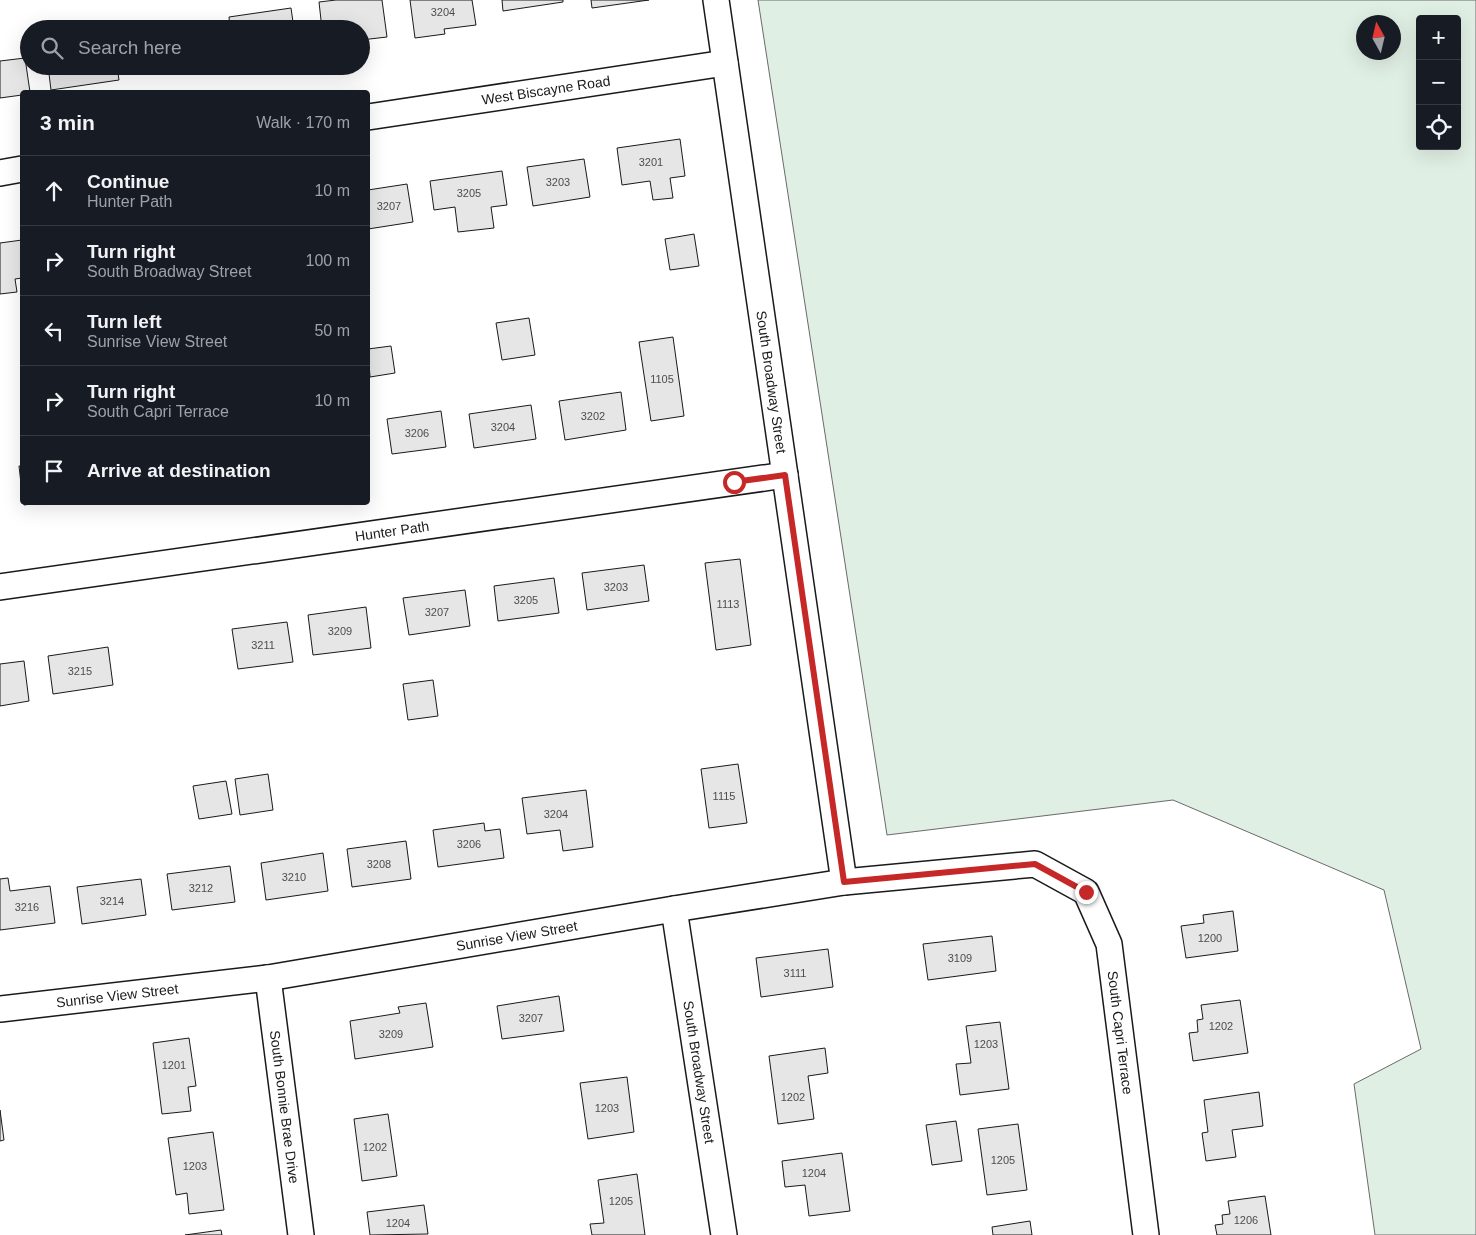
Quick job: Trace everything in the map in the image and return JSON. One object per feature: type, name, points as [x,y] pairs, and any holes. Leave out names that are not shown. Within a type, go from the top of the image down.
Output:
[{"type":"street","name":"South Broadway Street","points":[[716,0],[844,882]]},
{"type":"street","name":"West Biscayne Road","points":[[370,117],[725,63]]},
{"type":"street","points":[[0,173],[20,169]]},
{"type":"street","name":"Hunter Path","points":[[0,587],[785,475]]},
{"type":"street","name":"Sunrise View Street","points":[[0,1009],[268,978],[844,882],[1035,864]]},
{"type":"street","name":"South Capri Terrace","points":[[1035,864],[1086,892],[1108,944],[1146,1235]]},
{"type":"street","name":"South Broadway Street","points":[[674,909],[724,1235]]},
{"type":"street","name":"South Bonnie Brae Drive","points":[[268,978],[301,1235]]},
{"type":"green space","points":[[758,0],[1476,0],[1476,1235],[1375,1235],[1354,1084],[1421,1049],[1384,890],[1173,800],[887,835]]},
{"type":"building","points":[[382,0],[387,37],[370,39],[370,20],[321,20],[319,2]]},
{"type":"building","points":[[410,0],[472,0],[476,25],[444,29],[445,34],[415,38]]},
{"type":"building","points":[[502,0],[563,0],[563,2],[503,11]]},
{"type":"building","points":[[591,0],[649,0],[592,8]]},
{"type":"building","points":[[291,8],[293,20],[229,20],[229,17]]},
{"type":"building","points":[[20,59],[20,75],[28,75],[30,90],[20,90],[20,95],[0,98],[0,61]]},
{"type":"building","points":[[49,75],[118,75],[119,80],[51,90]]},
{"type":"building","points":[[680,139],[685,176],[670,178],[673,198],[653,200],[650,181],[622,185],[617,148]]},
{"type":"building","points":[[584,159],[590,197],[533,206],[527,167]]},
{"type":"building","points":[[502,171],[507,205],[491,207],[494,228],[458,232],[455,207],[434,210],[430,181]]},
{"type":"building","points":[[407,184],[413,222],[370,229],[370,190]]},
{"type":"building","points":[[694,234],[699,266],[670,270],[665,239]]},
{"type":"building","points":[[20,240],[20,278],[15,279],[17,292],[0,294],[0,243]]},
{"type":"building","points":[[529,318],[535,355],[502,360],[496,323]]},
{"type":"building","points":[[673,337],[684,416],[651,421],[639,342]]},
{"type":"building","points":[[391,346],[395,373],[370,377],[370,349]]},
{"type":"building","points":[[621,392],[626,430],[565,440],[559,401]]},
{"type":"building","points":[[531,405],[536,439],[474,448],[469,414]]},
{"type":"building","points":[[441,411],[446,447],[392,454],[387,419]]},
{"type":"building","points":[[740,559],[751,645],[716,650],[705,563]]},
{"type":"building","points":[[644,565],[649,601],[587,610],[582,573]]},
{"type":"building","points":[[554,578],[559,613],[498,621],[494,586]]},
{"type":"building","points":[[465,590],[470,626],[409,635],[403,598]]},
{"type":"building","points":[[366,607],[371,648],[313,655],[308,615]]},
{"type":"building","points":[[287,622],[293,662],[238,669],[232,629]]},
{"type":"building","points":[[108,647],[113,685],[53,694],[48,656]]},
{"type":"building","points":[[24,661],[29,701],[0,706],[0,664]]},
{"type":"building","points":[[433,680],[438,716],[408,720],[403,684]]},
{"type":"building","points":[[738,764],[747,823],[709,828],[701,769]]},
{"type":"building","points":[[268,774],[273,810],[240,815],[235,779]]},
{"type":"building","points":[[226,781],[232,814],[199,819],[193,786]]},
{"type":"building","points":[[586,790],[593,847],[563,851],[560,830],[527,834],[522,798]]},
{"type":"building","points":[[484,823],[485,831],[500,829],[504,858],[438,867],[433,830]]},
{"type":"building","points":[[406,841],[411,879],[352,887],[347,849]]},
{"type":"building","points":[[323,853],[328,891],[266,900],[261,863]]},
{"type":"building","points":[[230,866],[235,902],[172,910],[167,874]]},
{"type":"building","points":[[8,878],[10,891],[50,886],[55,923],[0,930],[0,879]]},
{"type":"building","points":[[141,879],[146,915],[82,924],[77,887]]},
{"type":"building","points":[[1233,911],[1238,951],[1186,958],[1181,926],[1204,923],[1203,915]]},
{"type":"building","points":[[992,936],[996,971],[928,980],[923,944]]},
{"type":"building","points":[[828,949],[833,987],[761,997],[756,958]]},
{"type":"building","points":[[559,996],[564,1031],[502,1039],[497,1006]]},
{"type":"building","points":[[1240,1000],[1248,1053],[1193,1061],[1189,1033],[1198,1032],[1197,1020],[1203,1019],[1201,1005]]},
{"type":"building","points":[[426,1003],[433,1047],[355,1059],[350,1021],[400,1013],[398,1007]]},
{"type":"building","points":[[1000,1022],[1009,1089],[960,1095],[956,1064],[971,1063],[966,1026]]},
{"type":"building","points":[[189,1038],[196,1086],[188,1087],[191,1111],[162,1114],[153,1043]]},
{"type":"building","points":[[825,1048],[828,1073],[808,1076],[814,1119],[778,1124],[769,1056]]},
{"type":"building","points":[[627,1077],[634,1132],[588,1139],[580,1083]]},
{"type":"building","points":[[1259,1092],[1263,1126],[1232,1130],[1236,1157],[1206,1161],[1202,1133],[1208,1132],[1204,1100]]},
{"type":"building","points":[[0,1110],[4,1140],[0,1141]]},
{"type":"building","points":[[388,1114],[397,1176],[362,1181],[354,1119]]},
{"type":"building","points":[[956,1121],[962,1161],[932,1165],[926,1125]]},
{"type":"building","points":[[1018,1124],[1027,1190],[987,1195],[978,1129]]},
{"type":"building","points":[[213,1132],[224,1210],[189,1214],[187,1193],[176,1195],[168,1138]]},
{"type":"building","points":[[842,1153],[850,1211],[809,1216],[805,1185],[785,1187],[782,1161]]},
{"type":"building","points":[[637,1174],[645,1235],[592,1235],[590,1224],[604,1223],[598,1180]]},
{"type":"building","points":[[1265,1196],[1271,1235],[1217,1235],[1215,1225],[1223,1224],[1222,1215],[1230,1214],[1228,1201]]},
{"type":"building","points":[[424,1205],[428,1234],[370,1235],[367,1212]]},
{"type":"building","points":[[1030,1221],[1032,1235],[993,1235],[992,1227]]},
{"type":"building","points":[[221,1230],[222,1235],[185,1235]]},
{"type":"route","points":[[734,482],[785,475],[844,882],[1035,864],[1086,892]]}]
